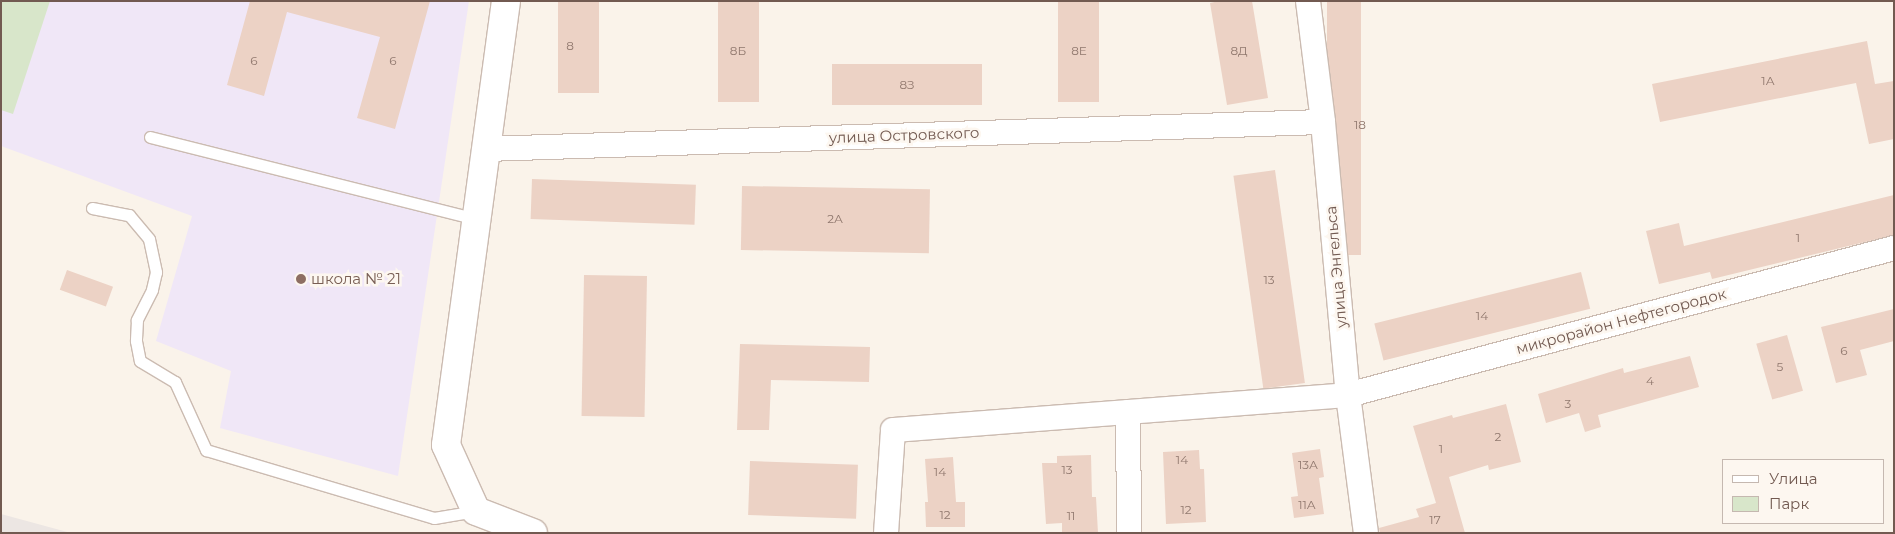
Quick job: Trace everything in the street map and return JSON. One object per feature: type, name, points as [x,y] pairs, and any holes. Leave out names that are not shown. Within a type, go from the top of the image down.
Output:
[{"type":"street","points":[[506,1],[446,445],[476,511],[533,533]]},
{"type":"street","name":"улица Энгельса","points":[[1308,1],[1323,122],[1348,395],[1366,533]]},
{"type":"street","name":"улица Островского","points":[[486,149],[1323,122]]},
{"type":"street","name":"микрорайон Нефтегородок","points":[[886,533],[893,430],[1348,395],[1894,248]]},
{"type":"street","points":[[1128,412],[1130,533]]},
{"type":"lane","points":[[150,137],[476,219]]},
{"type":"lane","points":[[92,208],[129,215],[150,238],[156,272],[152,290],[137,320],[136,341],[140,361],[176,382],[206,450],[434,518],[476,511]]},
{"type":"shaded area","name":"школа № 21","points":[[1,1],[469,1],[398,476],[220,428],[231,371],[156,341],[192,216],[1,146]]},
{"type":"shaded area","points":[[1,514],[71,533],[1,533]]},
{"type":"green space","points":[[1,1],[50,1],[13,114],[1,110]]},
{"type":"building","points":[[250,1],[430,1],[395,129],[357,118],[380,37],[287,12],[264,96],[227,85]]},
{"type":"building","points":[[558,1],[599,1],[599,93],[558,93]]},
{"type":"building","points":[[718,1],[759,1],[759,102],[718,102]]},
{"type":"building","points":[[1058,1],[1099,1],[1099,102],[1058,102]]},
{"type":"building","points":[[1219,1],[1252,1],[1268,98],[1227,105],[1210,3]]},
{"type":"building","points":[[1327,1],[1361,1],[1361,255],[1327,255]]},
{"type":"building","points":[[1867,41],[1875,84],[1894,81],[1894,139],[1869,144],[1856,83],[1660,122],[1652,84]]},
{"type":"building","points":[[832,64],[982,64],[982,105],[832,105]]},
{"type":"building","points":[[1275,170],[1305,383],[1263,389],[1233,176]]},
{"type":"building","points":[[532,179],[696,185],[695,225],[531,219]]},
{"type":"building","points":[[742,186],[930,189],[929,253],[741,250]]},
{"type":"building","points":[[1894,195],[1894,235],[1712,279],[1710,272],[1659,284],[1646,231],[1679,223],[1684,246]]},
{"type":"building","points":[[67,270],[113,287],[106,306],[60,290]]},
{"type":"building","points":[[1581,272],[1590,309],[1384,360],[1374,324]]},
{"type":"building","points":[[584,275],[647,276],[645,417],[582,416]]},
{"type":"building","points":[[1894,309],[1894,341],[1860,350],[1867,375],[1836,383],[1821,327]]},
{"type":"building","points":[[1787,335],[1803,391],[1772,400],[1756,344]]},
{"type":"building","points":[[740,344],[870,347],[869,382],[771,380],[769,430],[737,430]]},
{"type":"building","points":[[1690,356],[1699,387],[1598,415],[1601,427],[1585,432],[1579,413],[1546,423],[1538,394],[1623,368],[1624,373]]},
{"type":"building","points":[[1506,404],[1521,462],[1489,470],[1488,465],[1449,477],[1465,533],[1380,533],[1379,528],[1419,517],[1416,509],[1436,503],[1413,426],[1452,415],[1453,418]]},
{"type":"building","points":[[1320,449],[1324,477],[1319,478],[1324,514],[1294,518],[1291,497],[1298,496],[1292,453]]},
{"type":"building","points":[[1199,450],[1200,469],[1204,469],[1206,522],[1166,524],[1163,452]]},
{"type":"building","points":[[1091,455],[1092,497],[1096,497],[1098,533],[1062,533],[1062,523],[1046,524],[1042,463],[1057,463],[1057,456]]},
{"type":"building","points":[[953,457],[956,502],[965,502],[965,527],[926,527],[925,502],[928,502],[925,459]]},
{"type":"building","points":[[750,461],[858,465],[856,519],[748,515]]},
{"type":"place","name":"школа № 21","points":[[301,279]]}]
